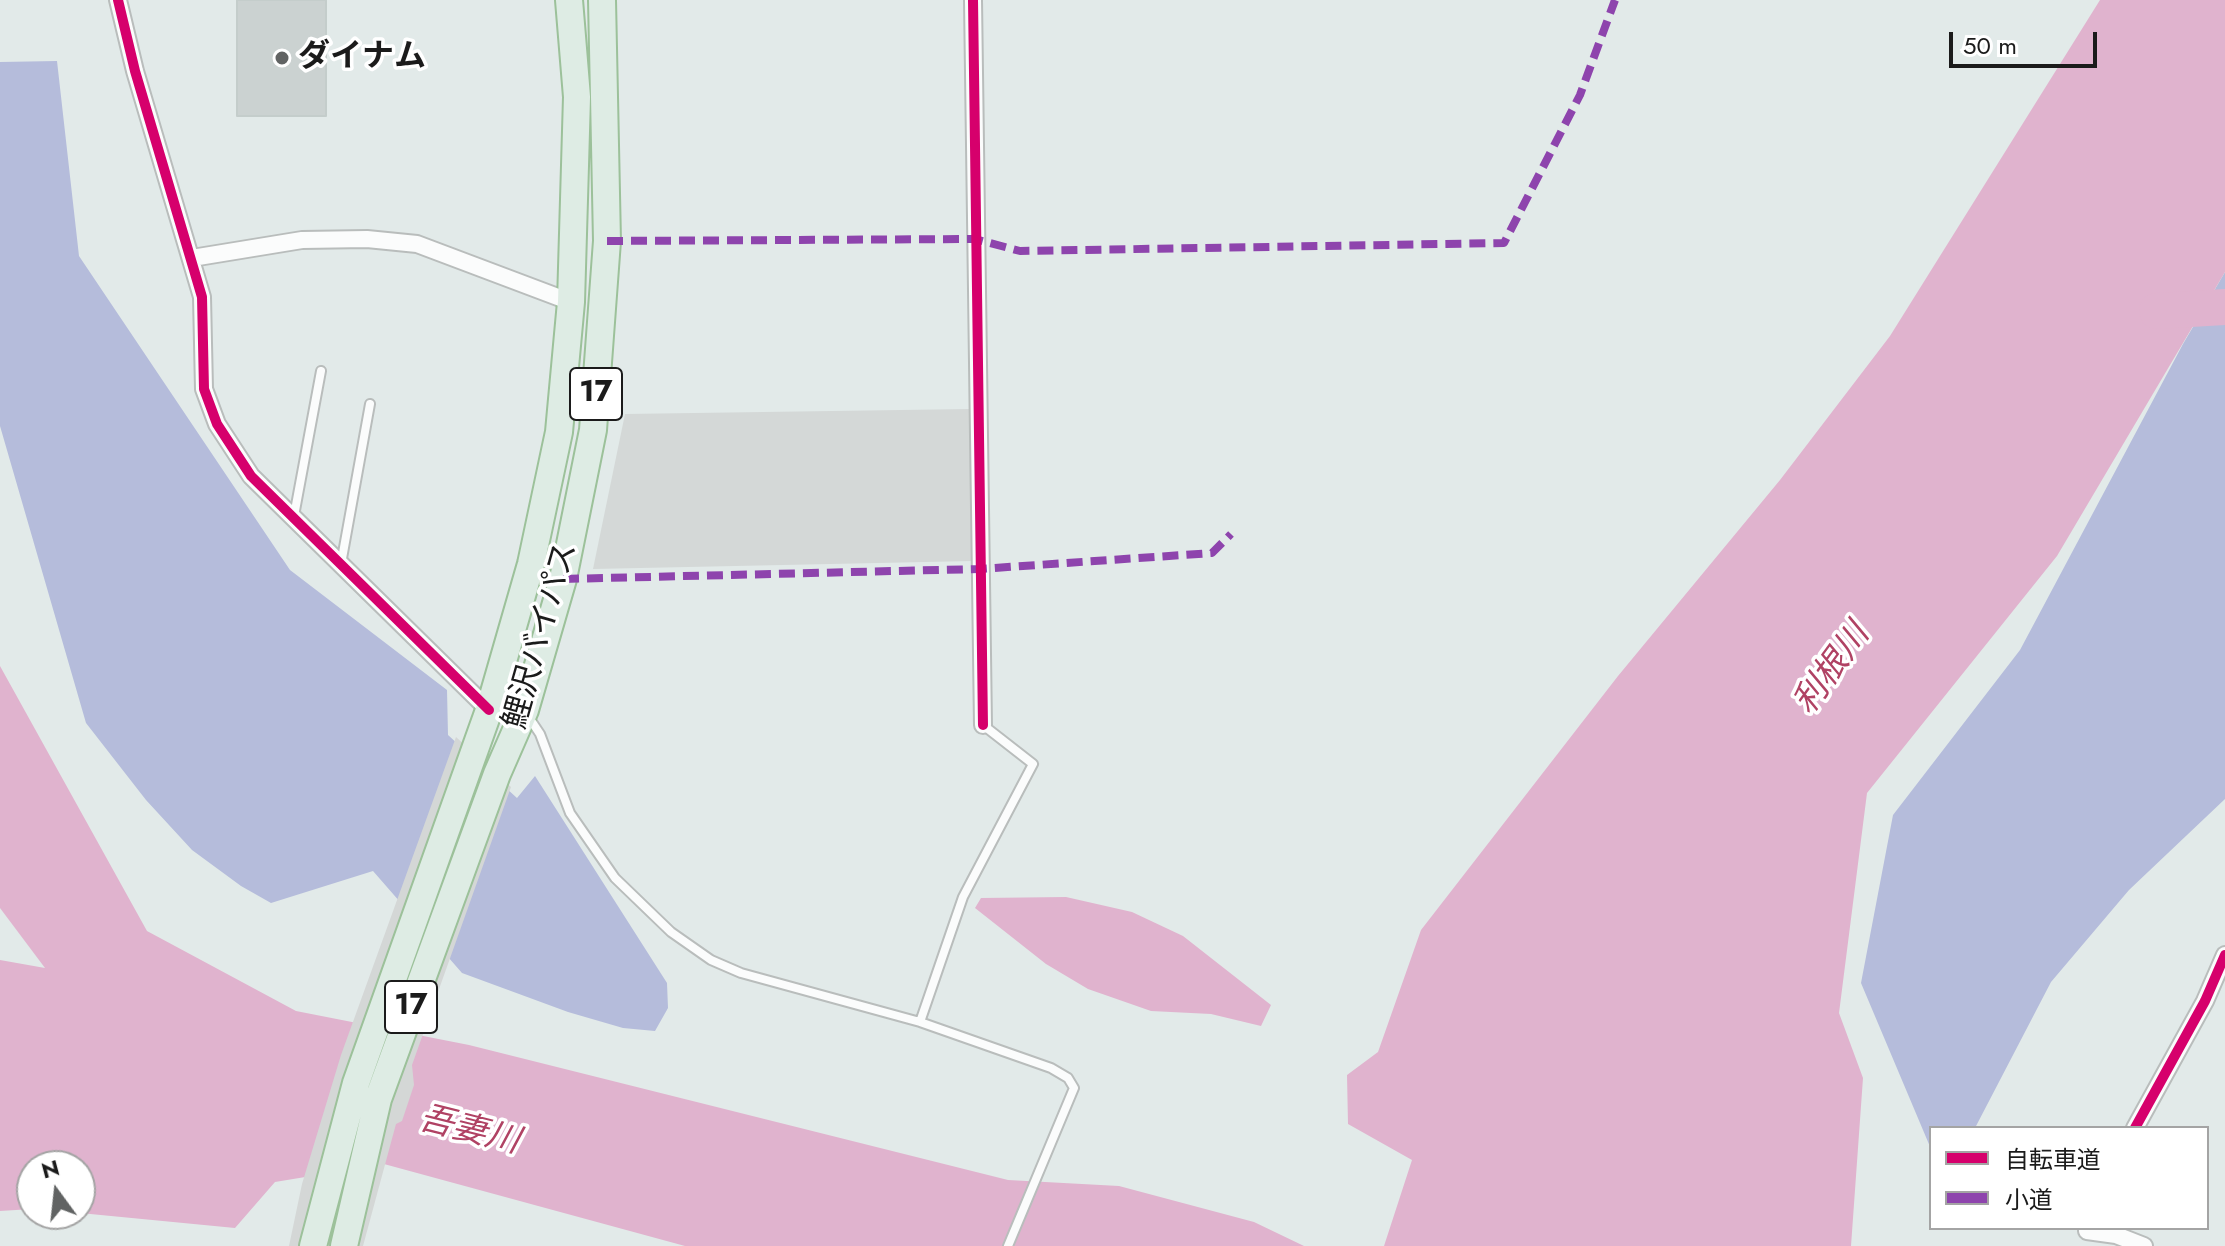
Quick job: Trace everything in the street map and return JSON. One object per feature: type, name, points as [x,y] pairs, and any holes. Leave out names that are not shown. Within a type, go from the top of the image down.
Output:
[{"type":"highway","name":"鯉沢バイパス","points":[[313,1246],[356,1083],[489,710],[531,564],[559,432],[571,302],[577,97],[569,0]]},
{"type":"highway","name":"鯉沢バイパス","points":[[344,1246],[378,1099],[497,774],[525,710],[563,579],[593,430],[607,241],[602,0]]},
{"type":"street","points":[[118,0],[135,71],[202,297],[204,389],[213,412],[251,476],[489,710]]},
{"type":"street","points":[[973,0],[983,725]]},
{"type":"street","points":[[192,258],[302,240],[367,239],[417,244],[571,302]]},
{"type":"street","points":[[2136,1126],[2205,1001],[2225,955]]},
{"type":"street","points":[[2086,1235],[2116,1235],[2144,1246]]},
{"type":"lane","points":[[294,519],[321,371]]},
{"type":"lane","points":[[341,566],[370,404]]},
{"type":"lane","points":[[525,710],[540,734],[570,813],[615,878],[671,932],[711,960],[741,973],[920,1022],[1051,1068],[1068,1078],[1074,1088],[1008,1246]]},
{"type":"lane","points":[[920,1022],[963,897],[1033,764],[983,725]]},
{"type":"shaded area","points":[[57,61],[79,256],[290,570],[447,690],[448,735],[517,798],[535,776],[667,983],[668,1008],[655,1031],[623,1028],[568,1012],[462,973],[373,871],[271,903],[241,886],[192,850],[146,800],[86,723],[0,426],[0,62]]},
{"type":"shaded area","points":[[2225,272],[2225,799],[2129,890],[2051,982],[1976,1126],[1929,1126],[1929,1144],[1861,983],[1893,815],[2020,650],[2183,344]]},
{"type":"shaded area","points":[[970,409],[973,561],[593,569],[625,414]]},
{"type":"water","name":"利根川","points":[[2100,0],[2225,0],[2225,272],[2057,556],[1867,793],[1839,1013],[1863,1078],[1851,1246],[1384,1246],[1412,1160],[1348,1124],[1347,1075],[1378,1052],[1421,930],[1618,676],[1780,480],[1890,336]]},
{"type":"water","name":"吾妻川","points":[[0,666],[147,931],[296,1011],[469,1045],[1008,1180],[1119,1186],[1254,1222],[1304,1246],[685,1246],[384,1164],[275,1182],[235,1228],[96,1215],[96,1150],[16,1150],[16,1210],[0,1211],[0,960],[45,968],[0,908]]},
{"type":"water","points":[[1066,897],[1132,912],[1183,936],[1271,1005],[1261,1026],[1211,1014],[1151,1011],[1088,989],[1046,964],[975,908],[981,898]]},
{"type":"pier","points":[[456,737],[511,787],[412,1065],[414,1085],[402,1121],[396,1124],[363,1246],[289,1246],[302,1184],[341,1055]]},
{"type":"building","name":"ダイナム","points":[[237,0],[326,0],[326,116],[237,116]]},
{"type":"waterway","points":[[2157,311],[2225,307]]},
{"type":"marked path","points":[[607,241],[975,239],[1020,251],[1504,243],[1580,95],[1615,0]]},
{"type":"marked path","points":[[563,579],[979,569],[1212,553],[1231,534]]},
{"type":"cycle path","points":[[118,0],[135,71],[202,297],[204,389],[217,424],[251,476],[489,710]]},
{"type":"cycle path","points":[[973,0],[983,725]]},
{"type":"cycle path","points":[[2136,1126],[2205,1001],[2225,955]]},
{"type":"place","name":"ダイナム","points":[[282,58]]}]
